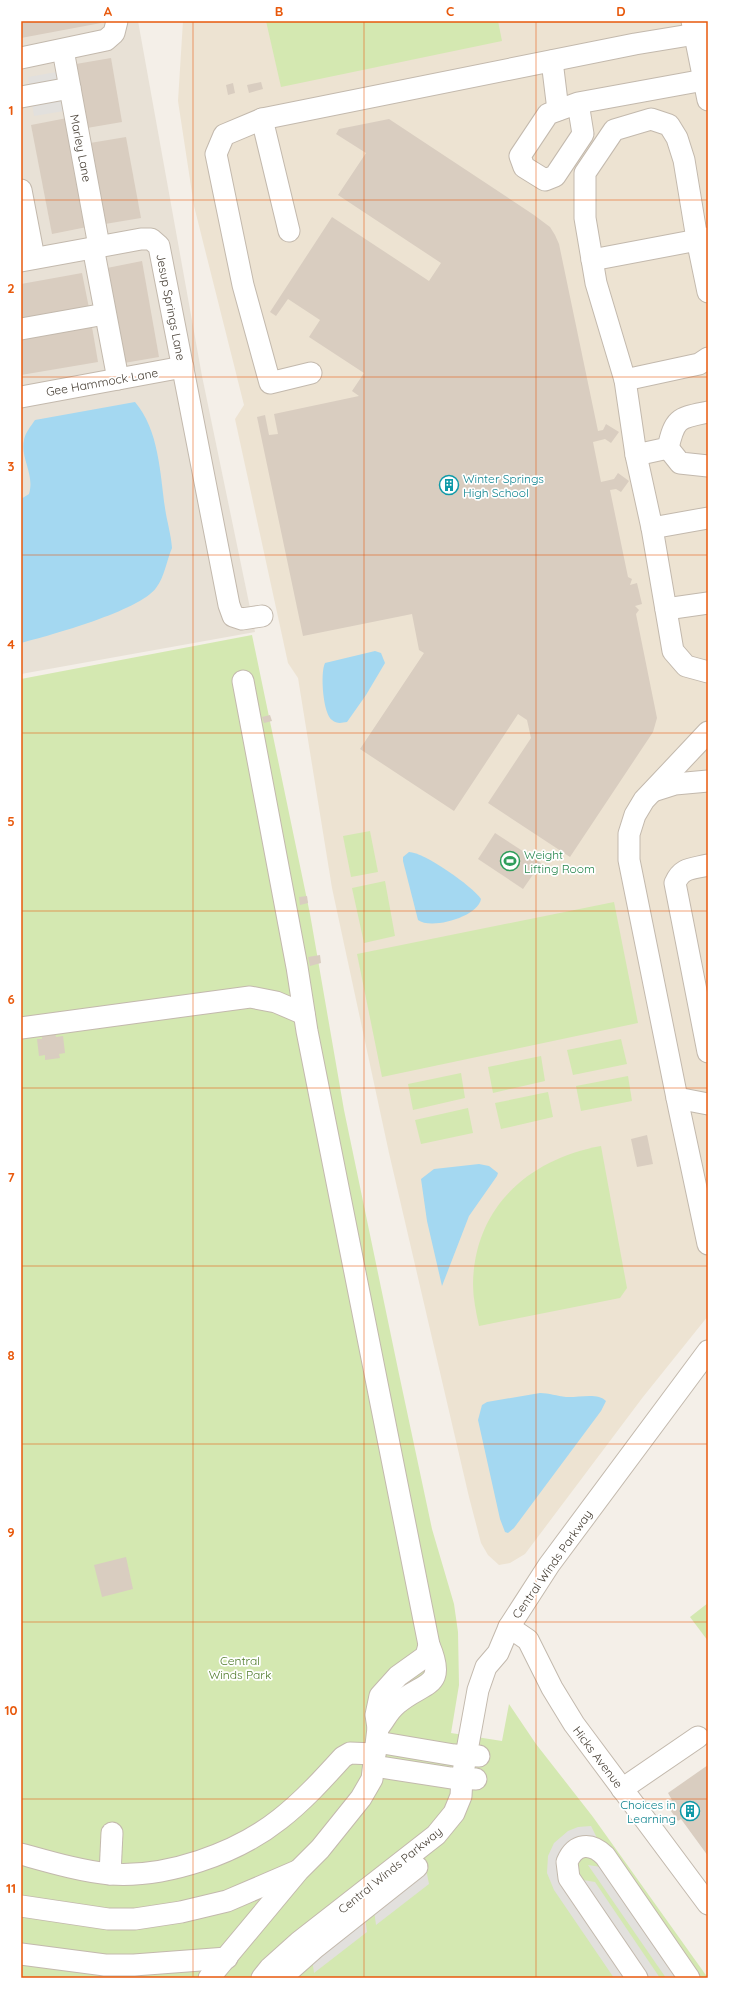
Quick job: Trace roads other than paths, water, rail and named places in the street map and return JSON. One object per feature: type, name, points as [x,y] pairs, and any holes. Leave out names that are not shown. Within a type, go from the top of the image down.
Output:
[{"type":"street","points":[[21,58],[106,40],[114,33],[117,21]]},
{"type":"street","points":[[311,373],[270,383],[243,285],[216,154],[224,135],[262,119],[552,61],[698,29],[708,100]]},
{"type":"street","name":"Marley Lane","points":[[63,50],[96,246],[105,314],[118,379]]},
{"type":"street","points":[[552,61],[558,110]]},
{"type":"street","points":[[578,103],[583,134],[555,176],[545,180],[524,166],[520,156],[548,114],[578,103],[704,80]]},
{"type":"street","points":[[21,97],[70,88]]},
{"type":"street","points":[[708,292],[702,238],[684,160],[677,138],[669,125],[651,118],[614,130],[585,173],[585,218],[592,260],[596,283],[625,380],[636,455],[652,528],[673,651],[686,666],[708,672]]},
{"type":"street","points":[[262,119],[289,231]]},
{"type":"street","points":[[21,190],[27,259]]},
{"type":"street","points":[[592,260],[702,238]]},
{"type":"street","name":"Jesup Springs Lane","points":[[27,259],[141,239],[151,239],[159,246],[231,611],[233,616],[237,619],[262,616]]},
{"type":"street","points":[[21,329],[105,314]]},
{"type":"street","points":[[625,380],[699,364],[708,358]]},
{"type":"street","name":"Gee Hammock Lane","points":[[21,397],[183,367]]},
{"type":"street","points":[[708,412],[683,418],[672,429],[668,448],[680,464],[708,466]]},
{"type":"street","points":[[636,455],[668,448]]},
{"type":"street","points":[[652,528],[708,518]]},
{"type":"street","points":[[666,609],[708,603]]},
{"type":"street","points":[[209,1978],[361,1798],[372,1779],[376,1747],[376,1715],[380,1696],[398,1676],[426,1656],[429,1645],[304,1014],[297,968],[243,681]]},
{"type":"street","points":[[708,732],[652,791],[635,814],[629,834],[629,860],[708,1244]]},
{"type":"street","points":[[652,791],[676,784],[708,781]]},
{"type":"street","points":[[708,865],[688,869],[679,874],[675,883],[701,982],[708,1052]]},
{"type":"street","points":[[21,1028],[250,998],[276,1002],[304,1014]]},
{"type":"street","points":[[677,1098],[708,1104]]},
{"type":"street","name":"Central Winds Parkway","points":[[515,1631],[549,1565],[708,1351]]},
{"type":"street","name":"Central Winds Parkway","points":[[281,1978],[452,1838],[470,1807],[469,1778],[473,1756],[478,1690],[486,1667],[556,1577],[708,1372]]},
{"type":"street","name":"Hicks Avenue","points":[[515,1631],[528,1640],[560,1703],[708,1904]]},
{"type":"street","points":[[622,1789],[698,1737]]},
{"type":"street","points":[[376,1747],[451,1778],[469,1778]]},
{"type":"street","points":[[21,1854],[60,1865],[110,1874],[165,1870],[219,1854],[244,1842],[279,1820],[302,1800],[343,1757],[350,1753],[376,1747],[473,1756]]},
{"type":"street","name":"Central Winds Parkway","points":[[262,1978],[270,1968],[299,1942],[441,1831],[457,1808],[469,1778]]},
{"type":"street","points":[[110,1874],[112,1833]]},
{"type":"street","points":[[637,1978],[569,1878],[567,1862],[573,1852],[578,1848],[590,1846],[599,1850],[605,1856],[689,1978]]},
{"type":"street","points":[[21,1906],[108,1919],[156,1917],[227,1901],[300,1870]]},
{"type":"street","points":[[21,1954],[106,1965],[134,1965],[227,1958]]},
{"type":"water","points":[[135,402],[143,413],[154,439],[160,466],[165,508],[171,538],[172,548],[161,579],[156,588],[147,597],[132,605],[93,621],[21,643],[21,499],[29,494],[30,487],[29,473],[23,447],[28,430],[35,420]]},
{"type":"water","points":[[375,651],[381,653],[385,663],[366,695],[347,722],[339,723],[332,720],[326,710],[323,693],[323,668],[325,663]]},
{"type":"water","points":[[409,852],[416,853],[436,863],[458,878],[481,899],[478,905],[472,911],[453,920],[424,923],[418,920],[403,861],[403,857]]},
{"type":"water","points":[[479,1164],[489,1166],[498,1173],[469,1216],[442,1286],[427,1221],[421,1179],[434,1169]]},
{"type":"water","points":[[540,1393],[566,1397],[593,1396],[602,1398],[606,1401],[601,1411],[514,1528],[508,1533],[505,1532],[500,1519],[478,1420],[482,1405],[487,1402]]},
{"type":"place","name":"Winter Springs High School","points":[[449,485]]},
{"type":"place","name":"Weight Lifting Room","points":[[510,861]]},
{"type":"place","name":"Choices in Learning","points":[[690,1811]]},
{"type":"park label","name":"Central Winds Park","points":[[240,1667]]}]
